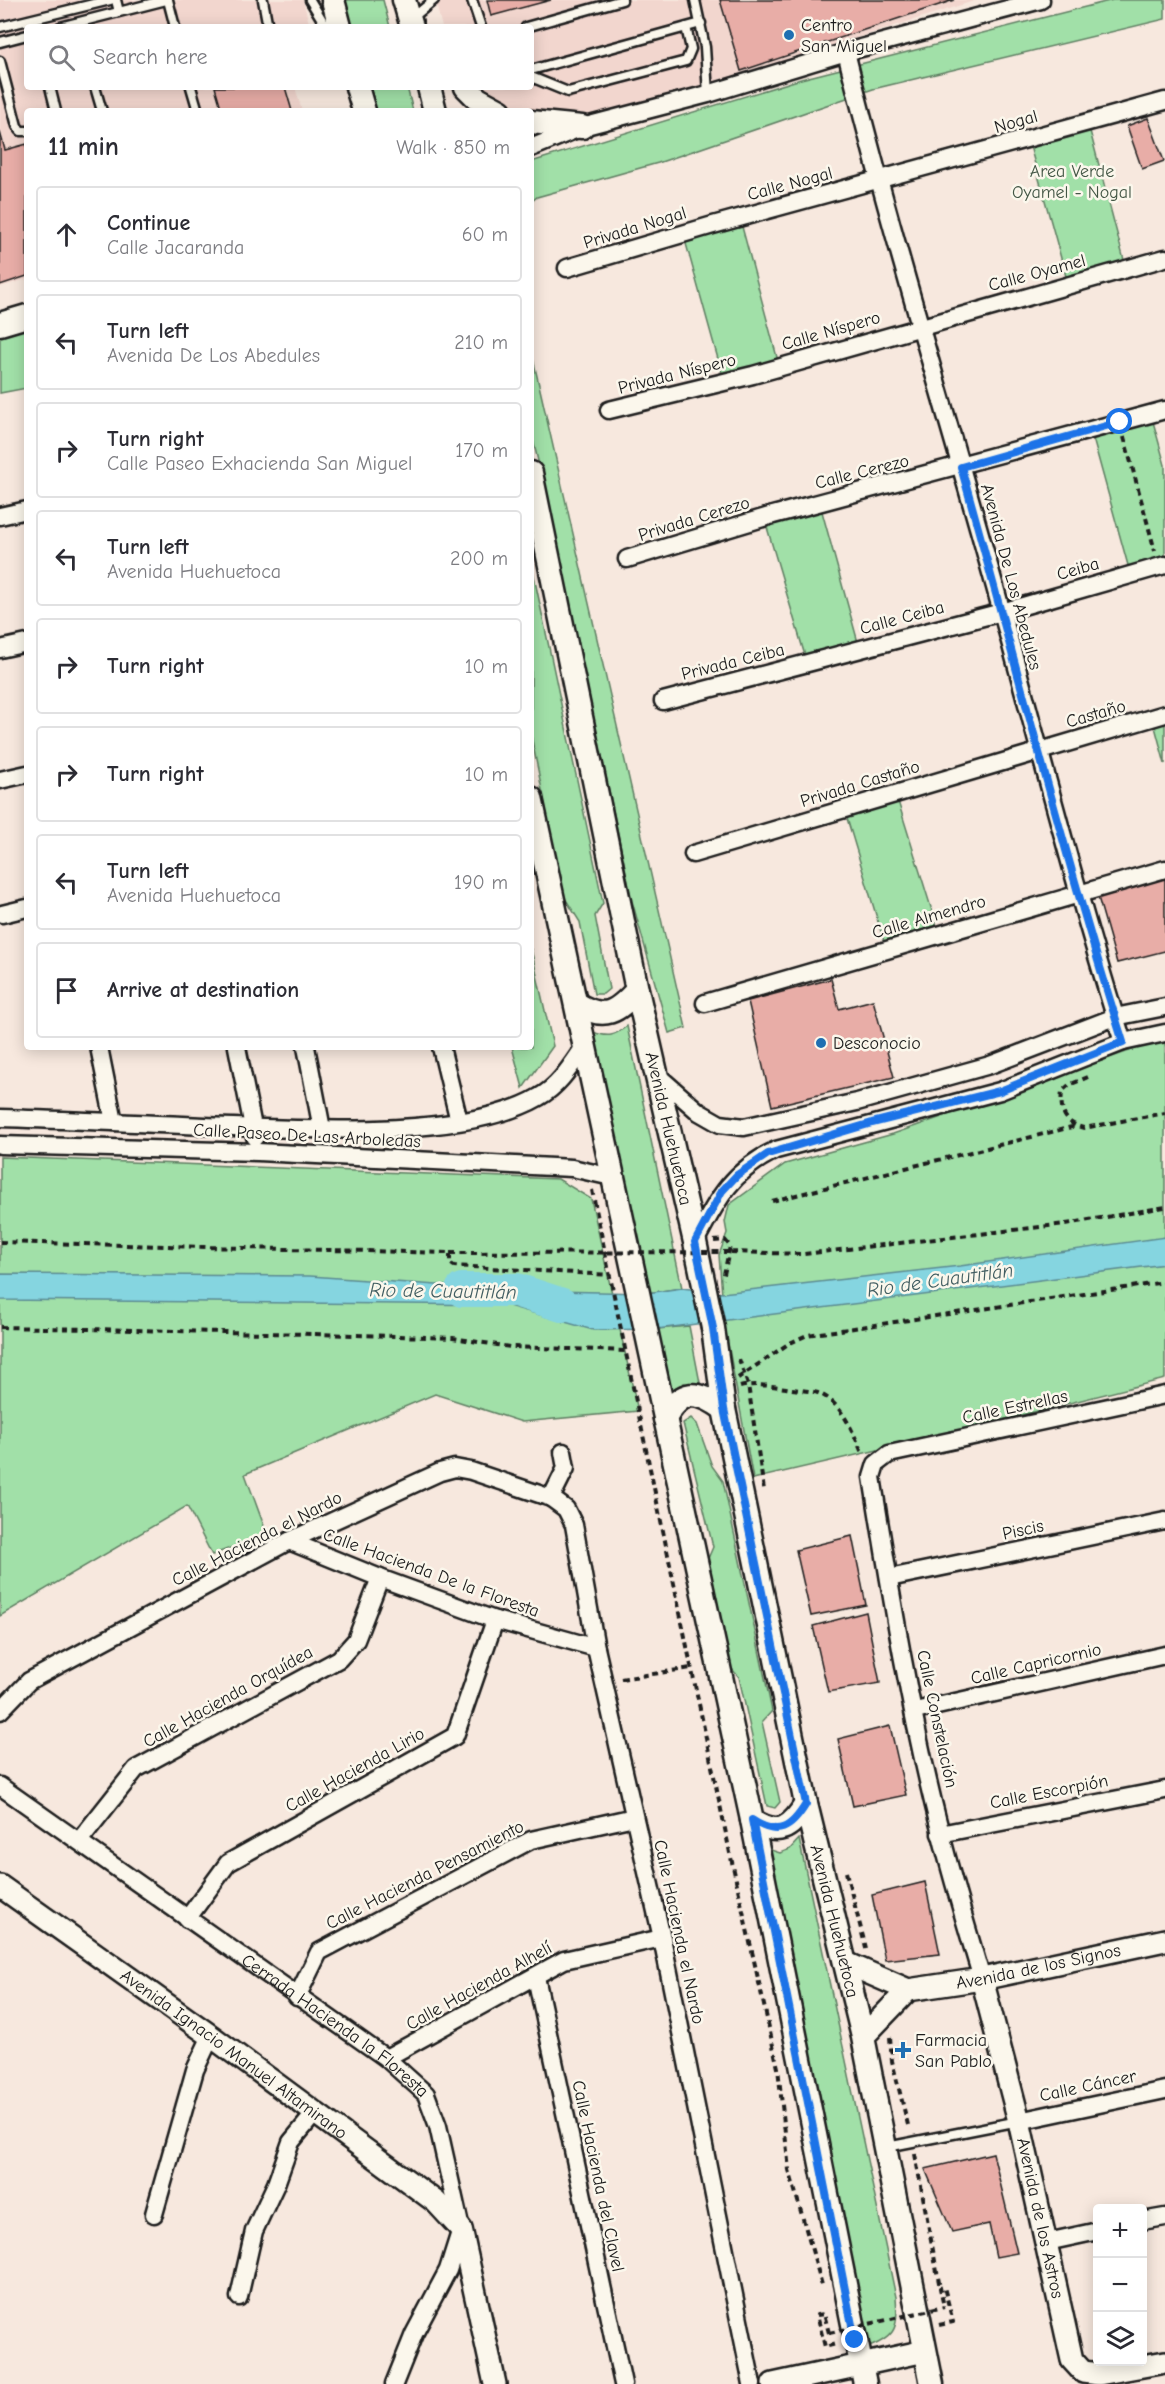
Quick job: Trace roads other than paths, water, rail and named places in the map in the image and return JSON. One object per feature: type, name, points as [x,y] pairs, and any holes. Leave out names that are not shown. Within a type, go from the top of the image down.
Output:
[{"type":"main road","points":[[333,0],[339,24]]},
{"type":"main road","points":[[358,90],[363,108]]},
{"type":"main road","points":[[430,90],[434,108]]},
{"type":"main road","points":[[469,90],[478,99],[494,108]]},
{"type":"main road","points":[[534,122],[582,127]]},
{"type":"main road","points":[[0,324],[24,316]]},
{"type":"main road","name":"Avenida Huehuetoca","points":[[534,488],[637,990],[695,1242],[713,1281],[713,1328],[722,1396],[806,1804],[863,2037],[932,2384]]},
{"type":"main road","points":[[534,811],[752,1820],[845,2342],[862,2375]]},
{"type":"main road","points":[[577,1004],[591,1012],[607,1014],[622,1007],[637,990]]},
{"type":"main road","points":[[664,1419],[673,1403],[690,1394],[708,1398],[722,1396]]},
{"type":"main road","points":[[752,1820],[766,1829],[782,1829],[796,1820],[806,1804]]},
{"type":"street","points":[[534,147],[582,127],[708,94],[1002,5],[1041,0]]},
{"type":"street","name":"Avenida De Los Abedules","points":[[846,52],[878,181],[1002,612],[1078,894],[1123,1042]]},
{"type":"street","name":"Nogal","points":[[878,181],[1165,101]]},
{"type":"street","name":"Calle Nogal","points":[[713,225],[878,181]]},
{"type":"street","name":"Privada Nogal","points":[[567,268],[713,225]]},
{"type":"street","name":"Calle Oyamel","points":[[920,326],[1165,258]]},
{"type":"street","name":"Calle Níspero","points":[[753,375],[920,326]]},
{"type":"street","name":"Privada Níspero","points":[[609,410],[753,375]]},
{"type":"street","name":"Calle Cerezo","points":[[773,515],[961,467],[1165,410]]},
{"type":"street","points":[[0,516],[24,511]]},
{"type":"street","name":"Privada Cerezo","points":[[627,559],[773,515]]},
{"type":"street","name":"Ceiba","points":[[1002,612],[1162,565]]},
{"type":"street","name":"Calle Ceiba","points":[[813,662],[1002,612]]},
{"type":"street","points":[[0,649],[24,645]]},
{"type":"street","name":"Privada Ceiba","points":[[663,700],[813,662]]},
{"type":"street","name":"Castaño","points":[[1038,751],[1165,714]]},
{"type":"street","name":"Privada Castaño","points":[[693,854],[1038,751]]},
{"type":"street","points":[[0,780],[24,775]]},
{"type":"street","name":"Calle Almendro","points":[[705,1003],[1165,869]]},
{"type":"street","points":[[2,914],[24,909]]},
{"type":"street","points":[[658,1076],[699,1112],[720,1124],[744,1127],[857,1102],[990,1065],[1115,1017],[1165,1007]]},
{"type":"street","points":[[695,1242],[722,1191],[737,1175],[768,1154],[872,1123],[1000,1091],[1123,1042],[1165,1033]]},
{"type":"street","name":"Calle Paseo De Las Arboledas","points":[[0,1118],[322,1129],[391,1128],[459,1121],[499,1114],[537,1098],[554,1087],[584,1047]]},
{"type":"street","points":[[100,1050],[114,1122]]},
{"type":"street","points":[[238,1050],[258,1152]]},
{"type":"street","points":[[307,1050],[322,1129]]},
{"type":"street","points":[[442,1050],[459,1121]]},
{"type":"street","points":[[990,1065],[1000,1091]]},
{"type":"street","name":"Calle Paseo De Las Arboledas","points":[[0,1145],[258,1152],[572,1168],[612,1177]]},
{"type":"street","name":"Calle Estrellas","points":[[874,1471],[889,1454],[1165,1395]]},
{"type":"street","points":[[551,1498],[566,1468],[563,1452]]},
{"type":"street","name":"Calle Hacienda el Nardo","points":[[0,1711],[29,1681],[289,1541],[455,1468],[551,1498],[566,1509],[574,1525],[603,1682],[662,1938],[752,2384]]},
{"type":"street","name":"Calle Constelación","points":[[874,1471],[889,1578],[940,1833],[982,1979]]},
{"type":"street","name":"Piscis","points":[[889,1578],[1165,1521]]},
{"type":"street","name":"Calle Hacienda De la Floresta","points":[[289,1541],[380,1578],[495,1620],[596,1648]]},
{"type":"street","name":"Calle Hacienda Orquídea","points":[[79,1841],[136,1769],[339,1659],[356,1640],[380,1578]]},
{"type":"street","name":"Calle Hacienda Lirio","points":[[188,1919],[228,1863],[455,1736],[495,1620]]},
{"type":"street","name":"Calle Capricornio","points":[[915,1711],[1165,1655]]},
{"type":"street","name":"Cerrada Hacienda la Floresta","points":[[0,1786],[386,2058],[426,2094],[438,2126],[495,2384]]},
{"type":"street","name":"Calle Escorpión","points":[[940,1833],[1165,1790]]},
{"type":"street","name":"Calle Hacienda Pensamiento","points":[[297,1997],[319,1952],[531,1840],[634,1817]]},
{"type":"street","name":"Avenida Ignacio Manuel Altamirano","points":[[1,1890],[211,2036],[420,2189],[461,2229]]},
{"type":"street","name":"Calle Hacienda Alhelí","points":[[386,2058],[564,1960],[662,1938]]},
{"type":"street","name":"Avenida de los Signos","points":[[908,1990],[982,1979],[1165,1940]]},
{"type":"street","points":[[846,1963],[908,1990],[863,2037]]},
{"type":"street","name":"Calle Hacienda del Clavel","points":[[536,1977],[623,2384]]},
{"type":"street","name":"Avenida de los Astros","points":[[982,1979],[1019,2121],[1072,2360],[1083,2372],[1099,2374],[1165,2362]]},
{"type":"street","points":[[154,2214],[195,2070],[211,2036]]},
{"type":"street","name":"Calle Cáncer","points":[[1019,2121],[1165,2090]]},
{"type":"street","points":[[238,2297],[258,2222],[276,2184],[291,2142],[315,2113]]},
{"type":"street","points":[[1147,2221],[1165,2217]]},
{"type":"street","points":[[394,2384],[414,2334],[448,2270],[461,2229]]},
{"type":"street","points":[[1047,2242],[1093,2232]]},
{"type":"street","points":[[773,2384],[862,2375],[923,2340]]},
{"type":"lane","points":[[34,23],[73,9],[110,0]]},
{"type":"lane","points":[[116,0],[119,12]]},
{"type":"lane","points":[[80,24],[167,0],[174,24]]},
{"type":"lane","points":[[263,0],[267,24]]},
{"type":"lane","points":[[310,0],[326,24]]},
{"type":"lane","points":[[409,15],[434,0]]},
{"type":"lane","points":[[472,0],[480,24]]},
{"type":"lane","points":[[534,25],[622,0]]},
{"type":"lane","points":[[695,0],[701,23],[708,94]]},
{"type":"lane","points":[[73,9],[77,24]]},
{"type":"lane","points":[[534,69],[701,23]]},
{"type":"lane","points":[[0,27],[24,24]]},
{"type":"lane","points":[[534,78],[568,92],[686,61],[691,49],[686,27]]},
{"type":"lane","points":[[0,42],[24,37]]},
{"type":"lane","points":[[0,61],[16,126],[24,131]]},
{"type":"lane","points":[[51,90],[55,108]]},
{"type":"lane","points":[[96,90],[101,108]]},
{"type":"lane","points":[[192,90],[197,108]]},
{"type":"lane","points":[[886,2148],[1019,2121]]},
{"type":"water","points":[[1165,1237],[1165,1264],[657,1329],[593,1330],[505,1305],[0,1300],[0,1274],[310,1276],[507,1290],[647,1293],[682,1288],[722,1293],[960,1266]]},
{"type":"waterway","name":"Rio de Cuautitlán","points":[[462,1290],[516,1290],[562,1305]]},
{"type":"place","name":"Centro San Miguel","points":[[789,35]]},
{"type":"place","name":"Desconocio","points":[[821,1043]]},
{"type":"place","name":"Farmacia San Pablo","points":[[903,2050]]},
{"type":"park label","name":"Area Verde Oyamel - Nogal","points":[[1072,181]]}]
